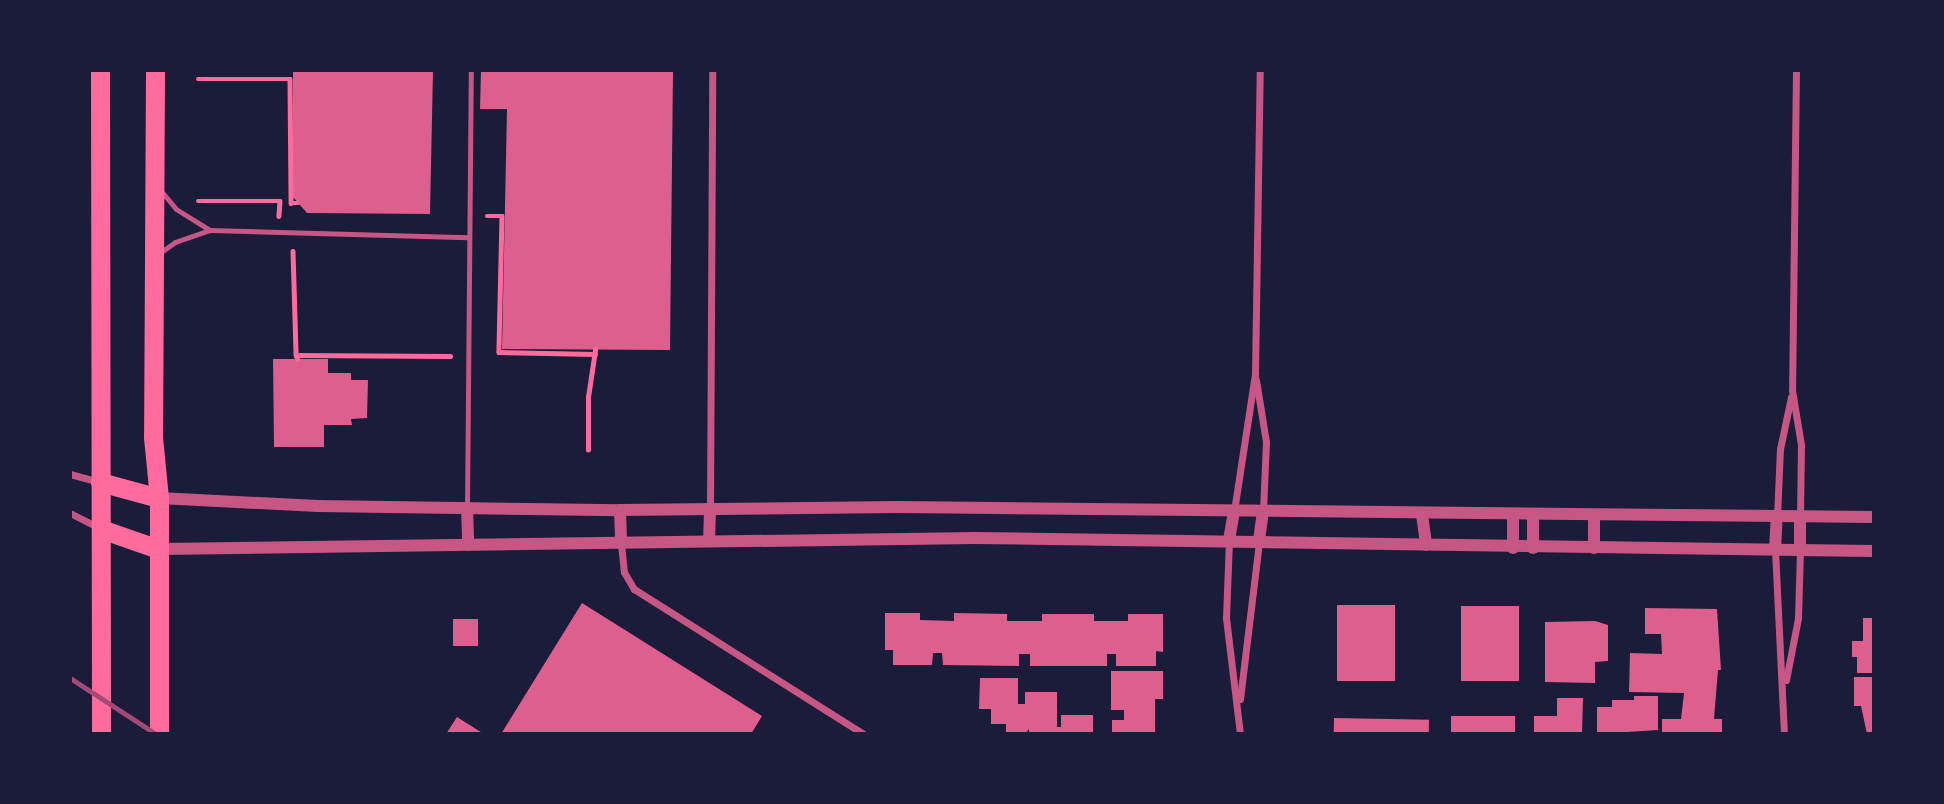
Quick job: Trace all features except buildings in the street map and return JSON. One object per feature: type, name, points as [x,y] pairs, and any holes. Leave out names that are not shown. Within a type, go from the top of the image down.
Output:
[{"type":"highway","points":[[100,70],[101,734]]},
{"type":"highway","points":[[155,70],[153,437],[159,498],[159,734]]},
{"type":"highway","points":[[100,482],[159,498]]},
{"type":"highway","points":[[101,529],[158,549]]},
{"type":"street","points":[[709,541],[712,70]]},
{"type":"street","points":[[1240,734],[1239,707],[1226,618],[1229,540],[1255,373],[1260,70]]},
{"type":"street","points":[[1785,688],[1798,618],[1800,551],[1801,445],[1792,390],[1796,70]]},
{"type":"street","points":[[1239,707],[1263,512],[1266,442],[1255,373]]},
{"type":"street","points":[[1784,734],[1785,688],[1776,619],[1775,550],[1780,449],[1792,390]]},
{"type":"street","points":[[70,474],[100,482]]},
{"type":"street","points":[[159,498],[620,510],[1874,517]]},
{"type":"street","points":[[467,508],[468,545]]},
{"type":"street","points":[[620,510],[624,572],[634,589],[863,734]]},
{"type":"street","points":[[70,513],[101,529]]},
{"type":"street","points":[[1422,515],[1426,545]]},
{"type":"street","points":[[1513,516],[1513,548]]},
{"type":"street","points":[[1533,516],[1534,548]]},
{"type":"street","points":[[1594,516],[1594,548]]},
{"type":"street","points":[[158,549],[709,541],[1259,540],[1513,548],[1874,551]]},
{"type":"lane","points":[[467,508],[466,351],[471,70]]},
{"type":"lane","points":[[154,181],[176,209],[210,230]]},
{"type":"lane","points":[[153,258],[175,242],[210,230],[468,237]]},
{"type":"path","points":[[198,79],[290,79],[291,203]]},
{"type":"path","points":[[280,201],[298,203]]},
{"type":"path","points":[[294,233],[296,357],[448,357],[466,351],[499,352]]},
{"type":"path","points":[[588,450],[588,397],[595,350]]},
{"type":"railway","points":[[70,678],[156,734]]}]
